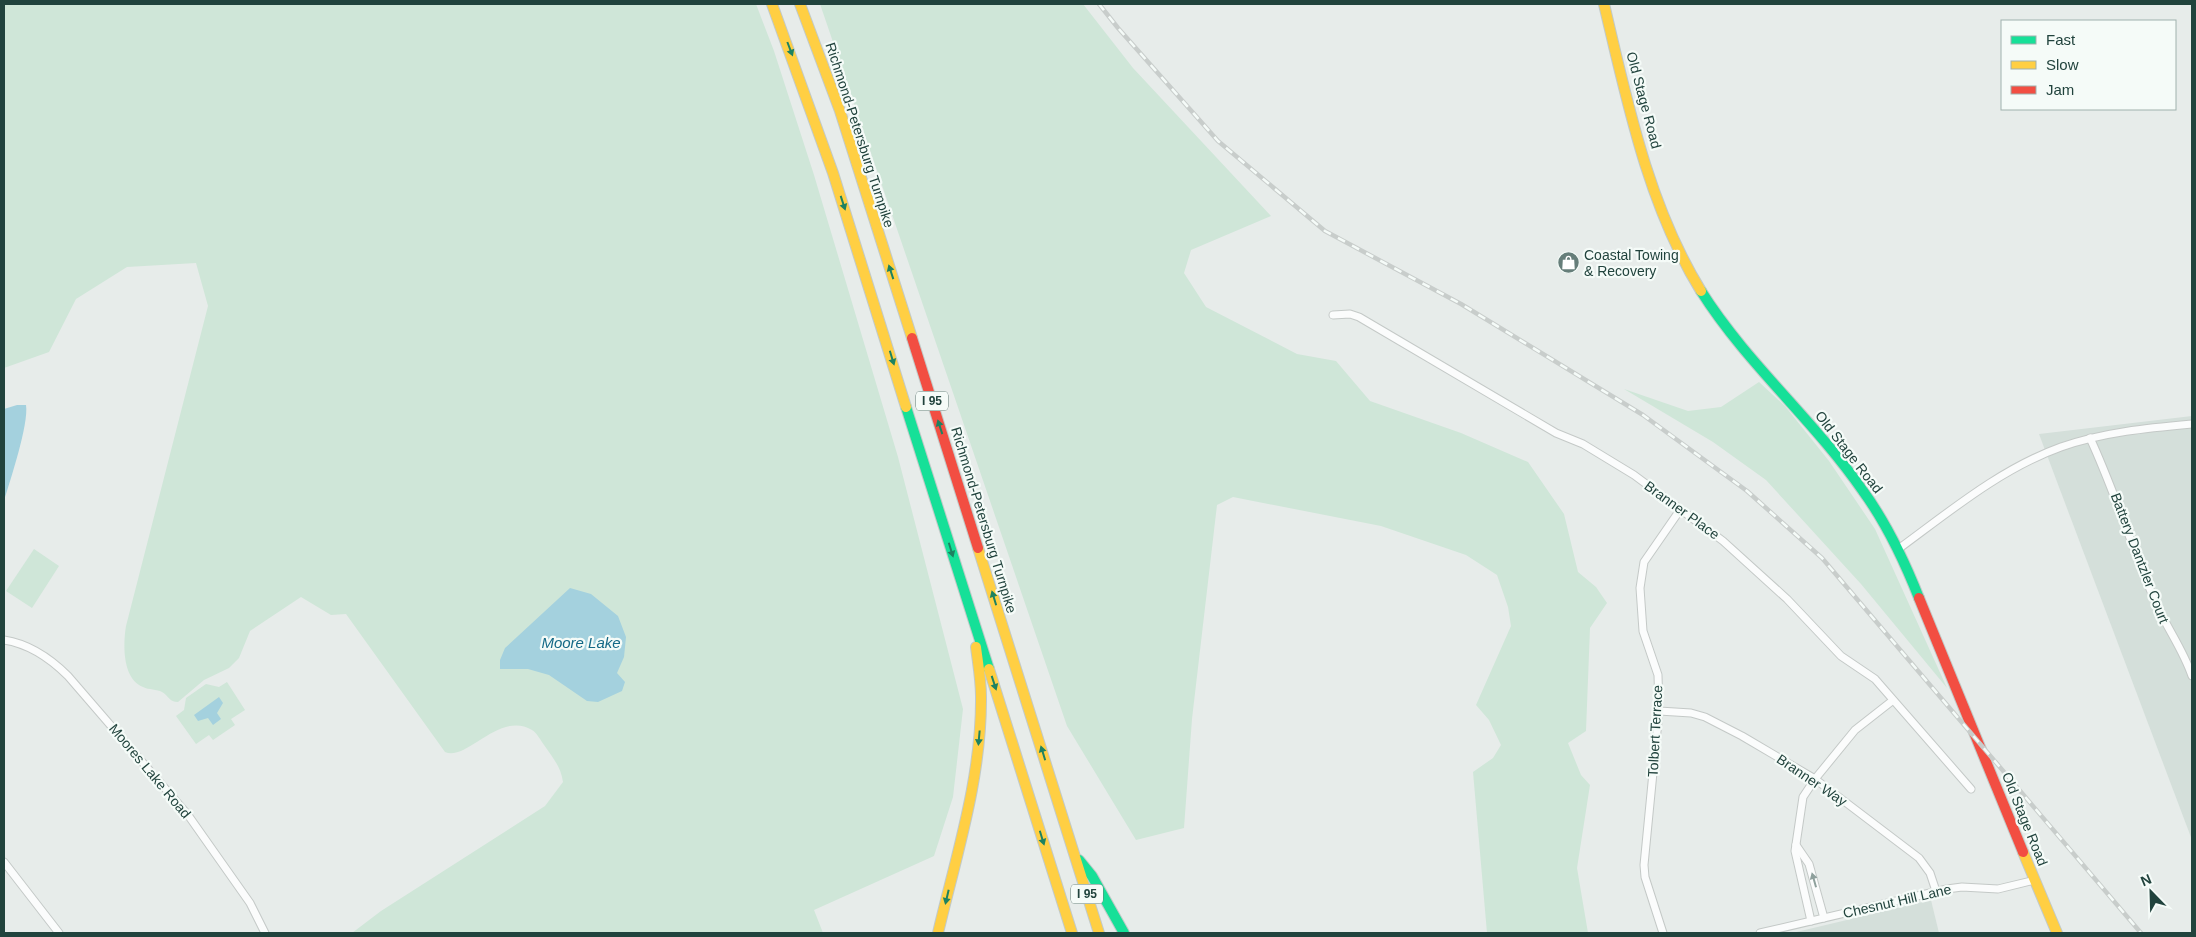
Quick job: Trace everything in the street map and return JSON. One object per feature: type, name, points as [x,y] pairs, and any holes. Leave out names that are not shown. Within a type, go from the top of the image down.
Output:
[{"type":"main road","name":"I 95","points":[[772,4],[833,172],[1072,933]]},
{"type":"main road","name":"Richmond-Petersburg Turnpike","points":[[800,4],[840,111],[1099,933]]},
{"type":"main road","name":"Old Stage Road","points":[[1604,4],[1629,102],[1652,178],[1671,235],[1684,262],[1716,315],[1840,459],[1881,518],[1898,550],[2057,933]]},
{"type":"main road","points":[[938,933],[964,820],[979,742],[981,702],[973,620]]},
{"type":"main road","points":[[1074,854],[1092,876],[1124,933]]},
{"type":"street","name":"Branner Place","points":[[1333,315],[1350,314],[1360,317],[1556,433],[1583,444],[1634,475],[1723,541],[1787,599],[1842,656],[1875,680],[1971,789]]},
{"type":"street","points":[[1898,550],[2014,468],[2062,447],[2090,438],[2133,430],[2192,424]]},
{"type":"street","name":"Battery Dantzler Court","points":[[2090,438],[2112,486],[2154,600],[2186,659],[2192,676]]},
{"type":"street","name":"Tolbert Terrace","points":[[1663,933],[1645,877],[1644,865],[1659,711],[1658,675],[1643,630],[1640,588],[1644,562],[1680,510]]},
{"type":"street","name":"Moores Lake Road","points":[[4,640],[24,645],[37,651],[68,676],[188,815],[250,903],[265,933]]},
{"type":"street","points":[[1811,922],[1800,879],[1796,845],[1803,796],[1815,778],[1854,730],[1892,701]]},
{"type":"street","name":"Branner Way","points":[[1659,711],[1691,713],[1704,717],[1742,736],[1815,778],[1919,858],[1930,874],[1936,892]]},
{"type":"street","points":[[1796,845],[1809,864],[1824,918]]},
{"type":"street","points":[[4,862],[59,933]]},
{"type":"street","name":"Chesnut Hill Lane","points":[[1760,933],[1936,892],[1962,887],[1998,889],[2035,880]]},
{"type":"shaded area","points":[[2192,416],[2192,840],[2039,434]]},
{"type":"shaded area","points":[[1931,900],[1939,933],[1792,933]]},
{"type":"green space","points":[[4,4],[756,4],[774,51],[814,175],[898,457],[963,709],[953,797],[934,856],[814,910],[823,933],[352,933],[381,911],[545,806],[563,782],[560,772],[536,733],[520,726],[508,726],[496,731],[463,750],[453,753],[445,752],[346,614],[331,615],[301,597],[250,631],[239,658],[229,668],[204,680],[178,702],[171,700],[160,691],[143,687],[131,677],[125,660],[124,642],[126,626],[208,306],[196,263],[127,267],[76,299],[49,352],[4,368]]},
{"type":"green space","points":[[820,4],[1083,4],[1133,68],[1271,216],[1191,250],[1184,273],[1206,307],[1297,354],[1336,361],[1370,401],[1461,433],[1528,462],[1564,514],[1578,572],[1596,587],[1607,603],[1590,628],[1586,731],[1568,743],[1581,775],[1590,785],[1577,868],[1588,933],[1487,933],[1473,772],[1493,758],[1501,745],[1489,720],[1476,705],[1511,626],[1508,607],[1497,575],[1466,555],[1381,526],[1233,497],[1217,505],[1192,719],[1184,828],[1136,840],[1067,726]]},
{"type":"green space","points":[[1759,382],[1785,406],[1829,461],[1875,529],[1947,688],[1861,584],[1766,480],[1713,442],[1624,389],[1688,411],[1721,407]]},
{"type":"green space","points":[[34,549],[59,566],[32,608],[6,591]]},
{"type":"green space","points":[[227,682],[245,710],[231,719],[235,725],[213,740],[209,735],[196,744],[176,716],[184,710],[186,698],[206,684],[219,687]]},
{"type":"water","points":[[17,405],[26,405],[25,425],[4,501],[4,409]]},
{"type":"water","name":"Moore Lake","points":[[570,588],[591,594],[618,616],[626,637],[624,657],[617,673],[625,682],[622,691],[598,702],[587,701],[549,675],[528,669],[500,669],[500,660],[505,648]]},
{"type":"water","points":[[219,697],[223,703],[217,713],[221,719],[213,725],[208,718],[198,721],[194,715]]},
{"type":"railway","points":[[1099,4],[1218,141],[1325,231],[1461,304],[1643,415],[1747,491],[1822,558],[2141,933]]},
{"type":"traffic: fast","points":[[1701,291],[1739,343],[1844,465],[1863,491],[1880,516],[1919,598]]},
{"type":"traffic: fast","points":[[906,407],[989,669]]},
{"type":"traffic: fast","points":[[1079,860],[1092,876],[1124,933]]},
{"type":"traffic: slow","points":[[772,4],[833,173],[906,407]]},
{"type":"traffic: slow","points":[[800,4],[840,111],[912,338]]},
{"type":"traffic: slow","points":[[1604,4],[1621,78],[1653,188],[1667,224],[1701,291]]},
{"type":"traffic: slow","points":[[978,548],[1099,933]]},
{"type":"traffic: slow","points":[[938,933],[967,816],[977,756],[981,696],[976,647]]},
{"type":"traffic: slow","points":[[989,669],[1072,933]]},
{"type":"traffic: slow","points":[[2023,852],[2057,933]]},
{"type":"traffic: jam","points":[[912,338],[978,548]]},
{"type":"traffic: jam","points":[[1919,598],[2023,852]]},
{"type":"place","name":"Coastal Towing & Recovery","points":[[1568,263]]}]
